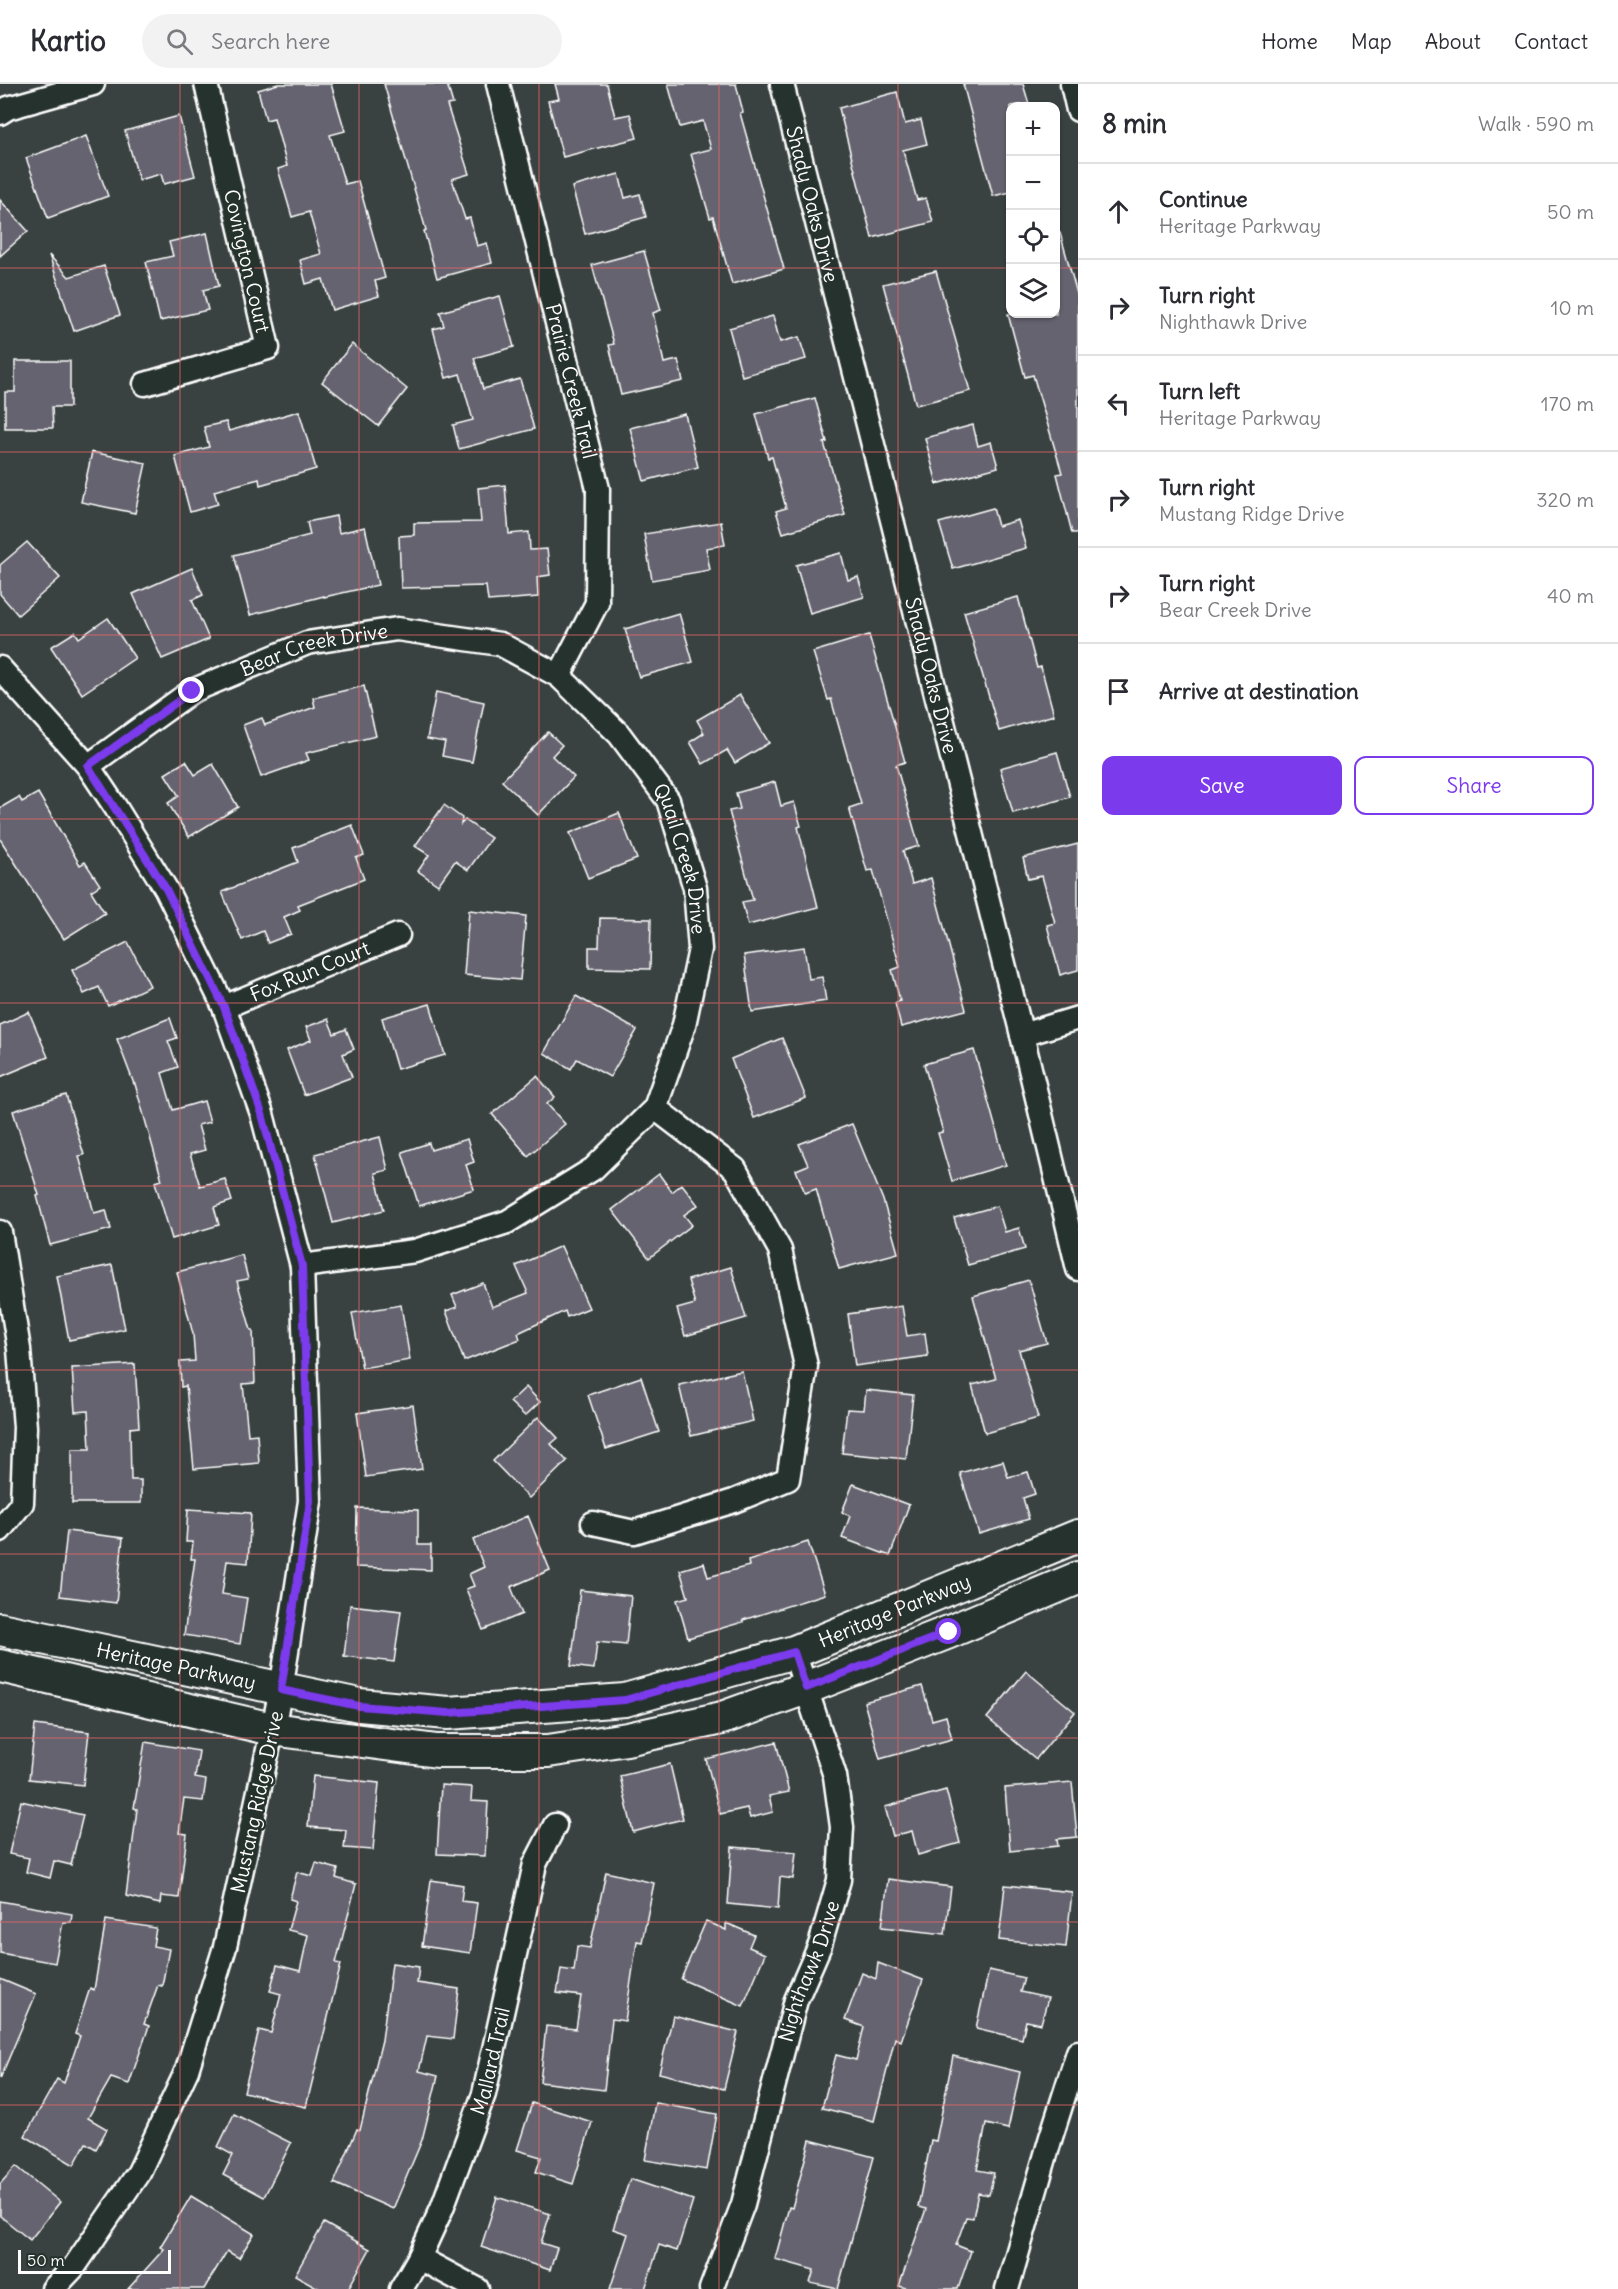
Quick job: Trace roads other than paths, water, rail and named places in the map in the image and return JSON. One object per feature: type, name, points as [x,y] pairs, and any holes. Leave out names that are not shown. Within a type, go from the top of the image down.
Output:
[{"type":"main road","name":"Heritage Parkway","points":[[0,1629],[359,1706],[448,1713],[625,1700],[794,1652],[1078,1536]]},
{"type":"main road","name":"Heritage Parkway","points":[[0,1666],[272,1729],[437,1751],[548,1751],[627,1739],[722,1718],[806,1688],[1078,1578]]},
{"type":"street","points":[[0,113],[8,108],[93,84]]},
{"type":"street","name":"Covington Court","points":[[144,384],[268,348],[206,84]]},
{"type":"street","name":"Prairie Creek Trail","points":[[498,84],[598,489],[597,603],[559,676]]},
{"type":"street","name":"Shady Oaks Drive","points":[[782,84],[1022,1035],[1078,1269]]},
{"type":"street","points":[[1072,84],[1078,110]]},
{"type":"street","name":"Bear Creek Drive","points":[[88,766],[192,691],[307,643],[397,629],[500,644],[559,676]]},
{"type":"street","name":"Mustang Ridge Drive","points":[[0,668],[88,766],[166,889],[224,1007],[262,1114],[302,1266],[310,1501],[281,1690],[225,1947],[188,2070],[139,2172],[74,2267],[53,2289]]},
{"type":"street","name":"Quail Creek Drive","points":[[302,1266],[415,1251],[507,1222],[593,1169],[655,1108],[684,1025],[700,949],[696,888],[668,800],[620,734],[559,676]]},
{"type":"street","name":"Fox Run Court","points":[[224,1007],[398,935]]},
{"type":"street","points":[[1022,1035],[1078,1018]]},
{"type":"street","points":[[593,1523],[634,1532],[734,1502],[788,1479],[806,1366],[780,1250],[735,1169],[655,1108]]},
{"type":"street","points":[[0,1235],[19,1349],[25,1427],[22,1503],[0,1530]]},
{"type":"street","name":"Nighthawk Drive","points":[[711,2289],[743,2204],[796,2000],[820,1945],[840,1880],[842,1827],[835,1776],[794,1652]]},
{"type":"street","name":"Mallard Trail","points":[[401,2289],[419,2258],[442,2208],[484,2094],[535,1864],[555,1825]]},
{"type":"street","points":[[1007,2289],[1078,2052]]},
{"type":"street","points":[[419,2258],[477,2289]]}]
